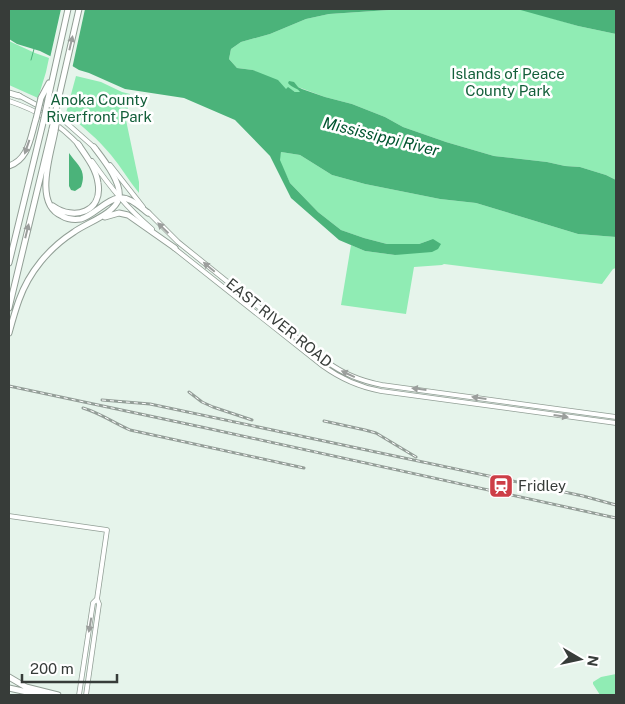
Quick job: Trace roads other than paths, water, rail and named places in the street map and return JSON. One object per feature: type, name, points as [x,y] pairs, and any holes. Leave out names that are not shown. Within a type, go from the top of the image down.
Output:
[{"type":"highway","points":[[9,263],[43,123],[67,9]]},
{"type":"highway","points":[[79,9],[63,77],[46,181],[45,189],[50,207],[56,213],[66,218],[76,219],[87,216],[112,200],[119,198],[133,202],[148,213]]},
{"type":"highway","points":[[9,166],[18,162],[25,154],[42,98],[52,78]]},
{"type":"highway","points":[[9,92],[19,96]]},
{"type":"highway","points":[[9,308],[54,130]]},
{"type":"highway","points":[[47,198],[50,204],[63,212],[71,214],[84,212],[95,203],[98,192],[97,178],[88,158],[78,144]]},
{"type":"highway","points":[[9,333],[23,291],[39,264],[55,246],[73,232],[112,209],[119,198],[119,188],[115,179],[94,147]]},
{"type":"highway","points":[[86,225],[111,214],[124,213],[175,248]]},
{"type":"highway","points":[[9,677],[26,687],[58,695]]},
{"type":"highway","points":[[9,689],[36,694]]},
{"type":"main road","name":"EAST RIVER ROAD","points":[[19,96],[61,118],[94,147],[148,213],[178,242],[335,368],[363,381],[382,385],[616,417]]},
{"type":"main road","name":"EAST RIVER ROAD","points":[[9,101],[34,111],[54,122],[78,144],[119,198],[133,213],[332,373],[351,383],[372,389],[616,423]]},
{"type":"main road","points":[[9,516],[108,530],[97,599],[99,604],[86,695]]},
{"type":"main road","points":[[79,695],[93,603],[97,599]]},
{"type":"main road","points":[[36,694],[45,695]]},
{"type":"water","name":"Mississippi River","points":[[9,9],[404,9],[329,14],[306,19],[270,34],[241,42],[231,49],[229,59],[237,68],[253,70],[278,80],[286,89],[288,87],[295,92],[300,92],[288,83],[289,81],[294,82],[302,89],[352,104],[385,117],[403,127],[446,142],[494,156],[580,167],[606,175],[616,180],[616,237],[578,234],[476,203],[440,199],[365,184],[332,175],[300,155],[281,152],[280,160],[290,183],[318,212],[341,230],[387,244],[419,244],[433,239],[441,244],[438,249],[432,252],[395,255],[365,251],[339,240],[291,198],[270,156],[235,120],[184,98],[125,89],[40,51],[17,44],[9,39]]},
{"type":"water","points":[[517,9],[616,9],[616,34],[578,26]]},
{"type":"water","points":[[69,153],[81,168],[83,176],[81,187],[75,191],[71,190],[69,186]]},
{"type":"waterway","points":[[31,60],[34,49]]},
{"type":"railway","points":[[9,386],[616,518]]},
{"type":"railway","points":[[189,392],[202,402],[213,407],[252,420]]},
{"type":"railway","points":[[102,400],[150,404],[583,496],[616,505]]},
{"type":"railway","points":[[83,408],[130,430],[304,468]]},
{"type":"railway","points":[[324,421],[376,433],[416,457]]},
{"type":"place","name":"Fridley","points":[[501,486]]},
{"type":"park label","name":"Islands of Peace County Park","points":[[508,82]]},
{"type":"park label","name":"Anoka County Riverfront Park","points":[[99,108]]}]
